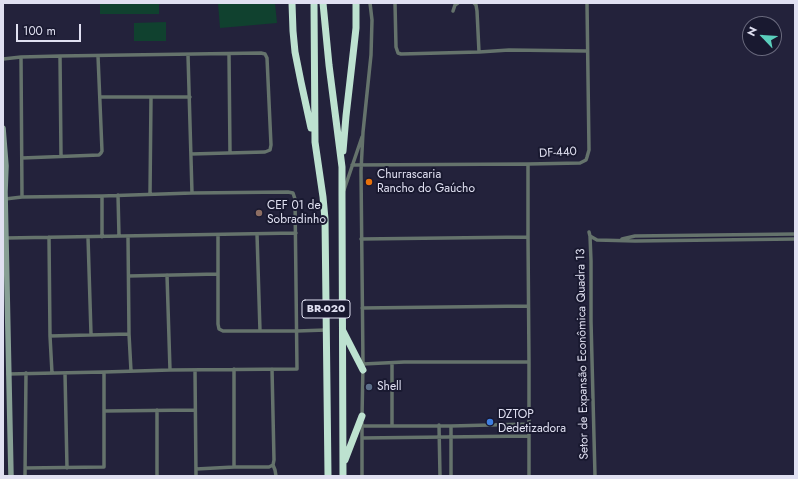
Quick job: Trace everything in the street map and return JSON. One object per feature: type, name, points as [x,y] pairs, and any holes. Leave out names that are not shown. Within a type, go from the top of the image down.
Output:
[{"type":"highway","name":"BR-020","points":[[292,3],[295,52],[315,142],[324,197],[328,476]]},
{"type":"highway","name":"BR-020","points":[[314,3],[315,142]]},
{"type":"highway","name":"BR-020","points":[[323,3],[342,167]]},
{"type":"highway","name":"BR-020","points":[[343,476],[342,167],[355,34],[356,3]]},
{"type":"highway","points":[[342,329],[363,367]]},
{"type":"highway","points":[[343,464],[362,416]]},
{"type":"main road","points":[[3,128],[11,476]]},
{"type":"street","points":[[362,476],[363,367],[361,165],[372,48],[372,20],[370,3]]},
{"type":"street","points":[[395,3],[396,47],[398,53],[404,55],[509,50],[587,51]]},
{"type":"street","points":[[453,11],[455,5],[458,3]]},
{"type":"street","points":[[474,3],[477,11],[480,52]]},
{"type":"street","name":"DF-440","points":[[352,165],[580,163],[586,160],[589,150],[587,3]]},
{"type":"street","points":[[229,54],[230,154]]},
{"type":"street","points":[[3,59],[60,56],[265,54],[267,58],[270,150],[265,152],[230,154],[191,154]]},
{"type":"street","points":[[188,55],[192,192]]},
{"type":"street","points":[[60,56],[61,156]]},
{"type":"street","points":[[22,158],[99,155],[101,153],[98,56]]},
{"type":"street","points":[[21,57],[22,197]]},
{"type":"street","points":[[100,97],[190,97]]},
{"type":"street","points":[[150,194],[151,98]]},
{"type":"street","points":[[342,195],[363,132]]},
{"type":"street","points":[[528,164],[529,476]]},
{"type":"street","points":[[5,199],[22,197],[102,196],[192,192],[288,192],[293,193],[295,199],[296,234],[297,369],[8,374]]},
{"type":"street","points":[[118,195],[119,236]]},
{"type":"street","points":[[102,196],[102,236]]},
{"type":"street","points":[[257,234],[260,331]]},
{"type":"street","points":[[6,238],[296,234]]},
{"type":"street","name":"Setor de Expansão Econômica Quadra 13","points":[[595,476],[590,234],[597,240],[617,240]]},
{"type":"street","points":[[617,240],[636,236],[795,234]]},
{"type":"street","points":[[218,235],[219,329],[223,331],[326,330]]},
{"type":"street","points":[[128,236],[131,371]]},
{"type":"street","points":[[50,237],[50,336],[52,373]]},
{"type":"street","points":[[88,237],[91,334]]},
{"type":"street","points":[[361,239],[528,237]]},
{"type":"street","points":[[617,240],[795,240]]},
{"type":"street","points":[[129,276],[218,274]]},
{"type":"street","points":[[167,275],[170,370]]},
{"type":"street","points":[[362,308],[528,306]]},
{"type":"street","points":[[50,336],[129,334]]},
{"type":"street","points":[[363,367],[392,363],[529,362]]},
{"type":"street","points":[[392,363],[392,426]]},
{"type":"street","points":[[234,369],[234,467]]},
{"type":"street","points":[[272,369],[273,465],[276,476]]},
{"type":"street","points":[[195,370],[196,476]]},
{"type":"street","points":[[25,468],[104,467],[104,372]]},
{"type":"street","points":[[25,476],[26,373]]},
{"type":"street","points":[[65,373],[67,468]]},
{"type":"street","points":[[157,410],[157,476]]},
{"type":"street","points":[[104,411],[195,410]]},
{"type":"street","points":[[362,426],[528,424]]},
{"type":"street","points":[[439,425],[440,476]]},
{"type":"street","points":[[451,426],[452,476]]},
{"type":"street","points":[[362,438],[529,436]]},
{"type":"street","points":[[196,468],[268,467],[273,465]]},
{"type":"green space","points":[[100,3],[159,3],[159,14],[100,14]]},
{"type":"green space","points":[[218,3],[275,3],[277,23],[220,28]]},
{"type":"green space","points":[[166,22],[166,41],[134,41],[134,23]]},
{"type":"place","name":"Churrascaria Rancho do Gaúcho","points":[[369,182]]},
{"type":"place","name":"CEF 01 de Sobradinho","points":[[259,213]]},
{"type":"place","name":"Shell","points":[[369,387]]},
{"type":"place","name":"DZTOP Dedetizadora","points":[[490,422]]}]
